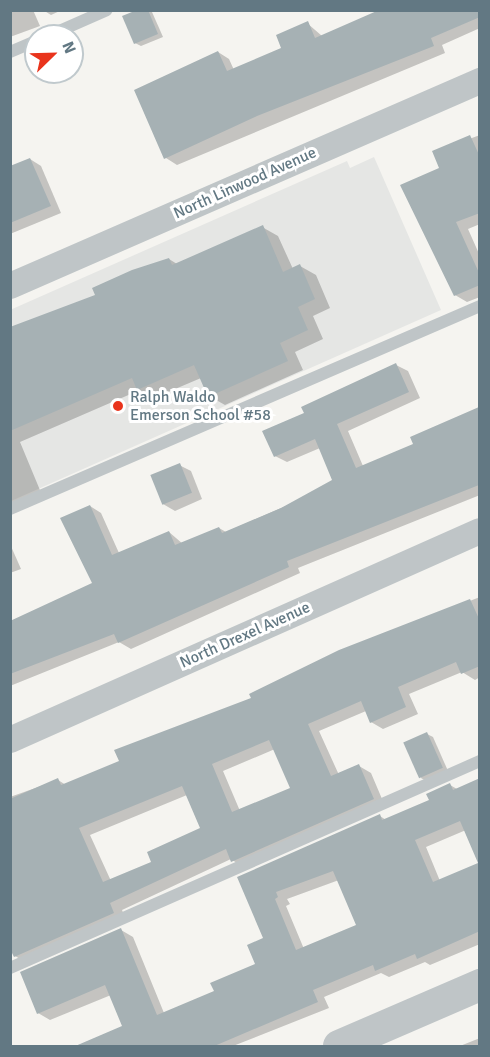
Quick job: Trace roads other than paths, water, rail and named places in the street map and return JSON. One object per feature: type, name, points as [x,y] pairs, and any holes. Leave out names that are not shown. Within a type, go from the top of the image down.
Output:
[{"type":"street","name":"North Linwood Avenue","points":[[10,286],[480,81]]},
{"type":"street","name":"North Drexel Avenue","points":[[10,740],[480,531]]},
{"type":"street","points":[[339,1047],[480,985]]},
{"type":"lane","points":[[75,24],[107,10]]},
{"type":"lane","points":[[10,52],[24,46]]},
{"type":"lane","points":[[10,509],[480,306]]},
{"type":"lane","points":[[10,968],[480,761]]},
{"type":"place","name":"Ralph Waldo Emerson School #58","points":[[118,406]]}]
